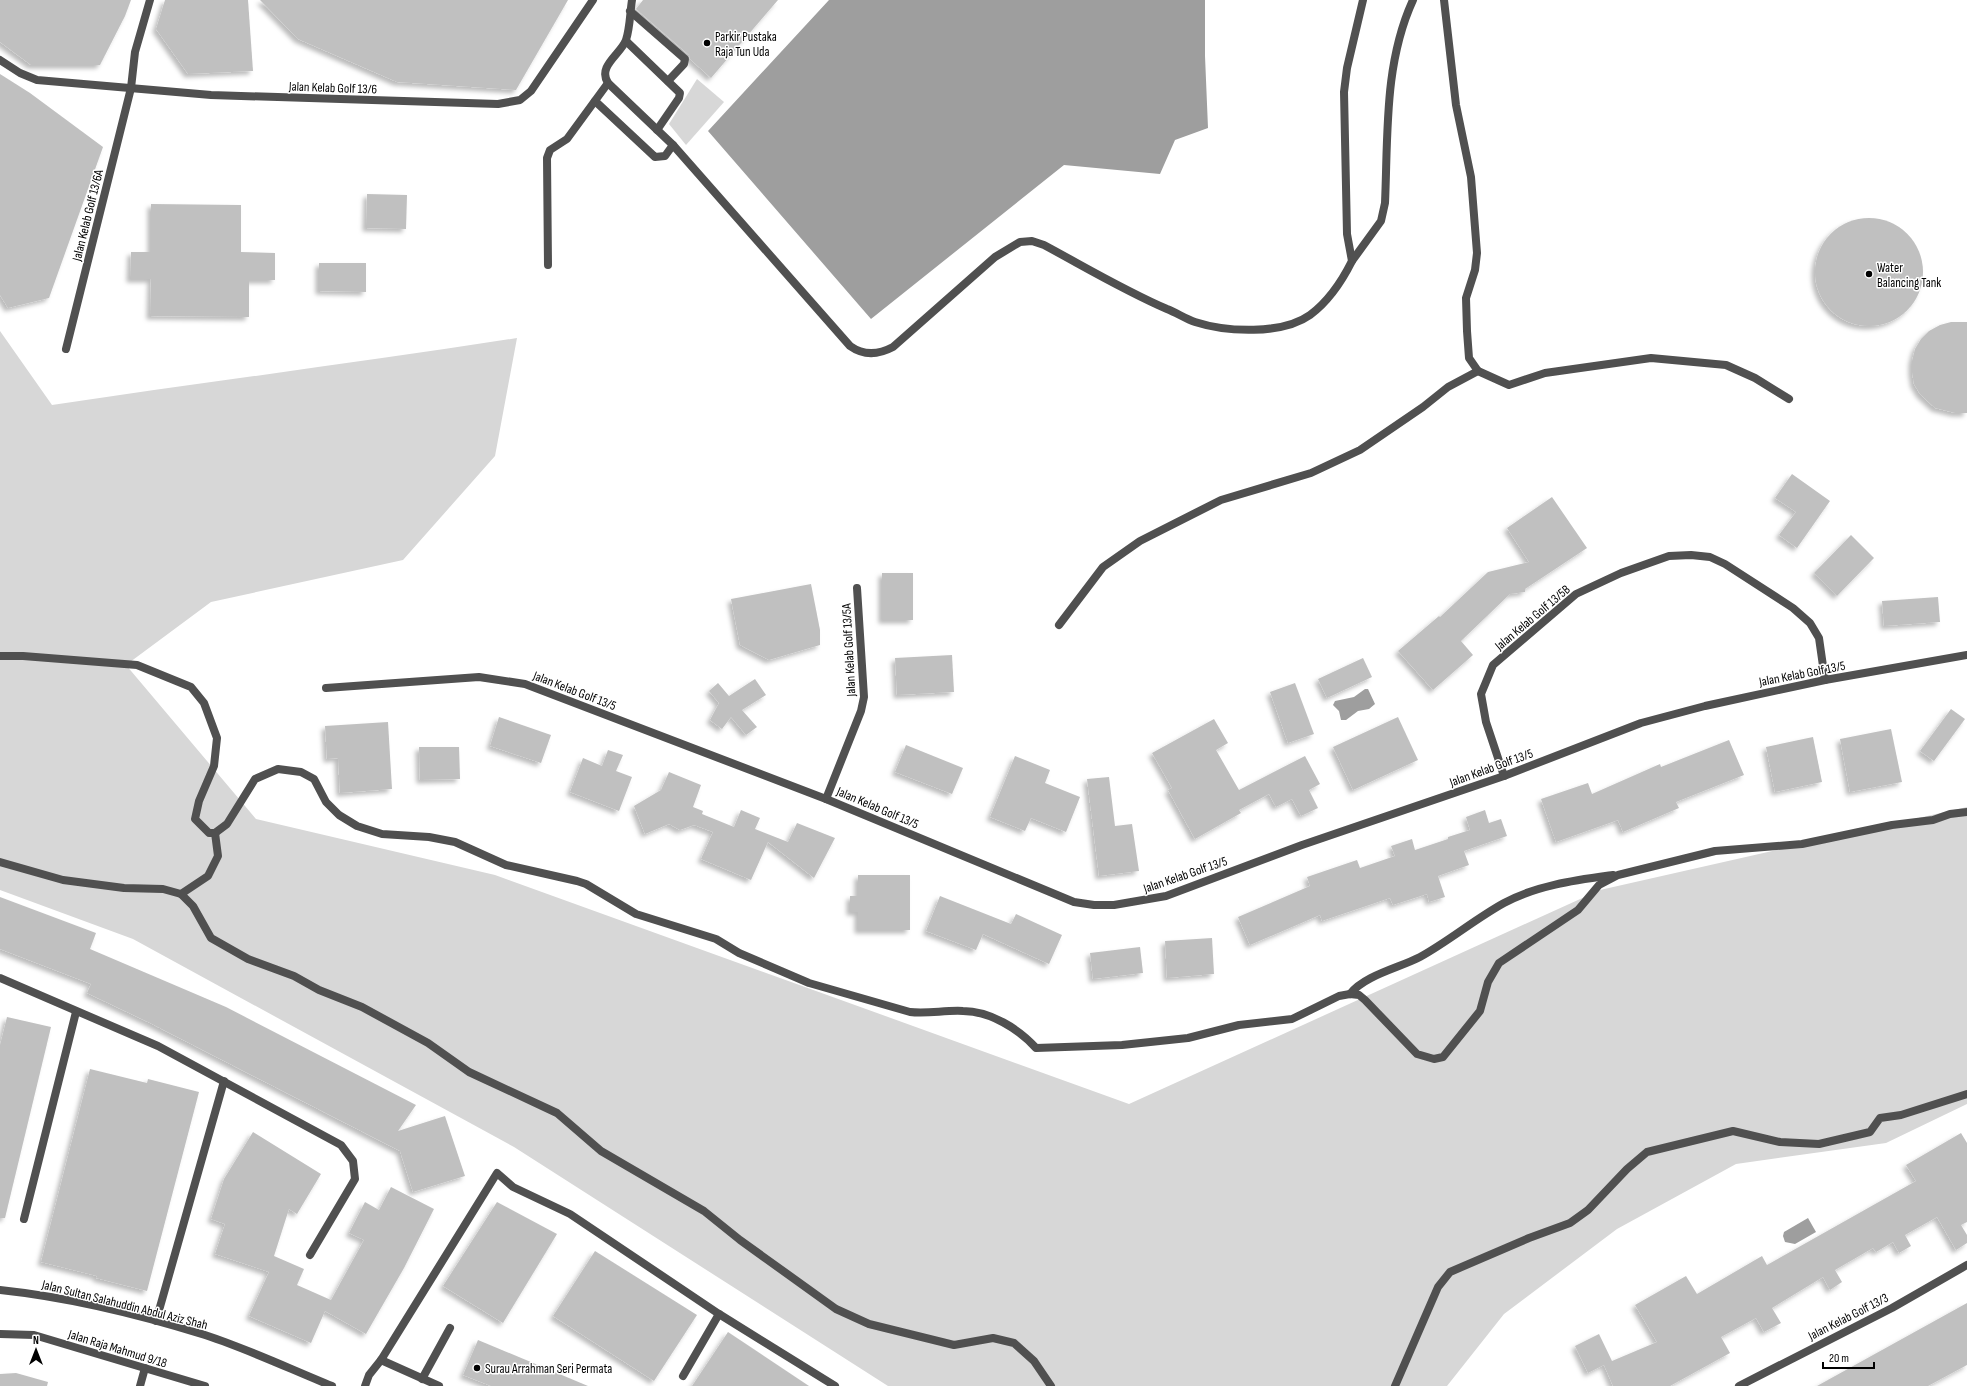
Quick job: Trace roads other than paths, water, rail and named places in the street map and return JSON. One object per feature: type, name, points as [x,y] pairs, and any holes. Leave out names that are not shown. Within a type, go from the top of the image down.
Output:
[{"type":"street","name":"Jalan Kelab Golf 13/6A","points":[[66,349],[131,88],[135,52],[150,0]]},
{"type":"street","name":"Jalan Kelab Golf 13/6","points":[[0,60],[20,73],[37,80],[211,95],[498,104],[520,100],[531,90],[593,0]]},
{"type":"street","points":[[632,0],[626,41],[607,65],[605,79],[673,145],[850,346],[858,352],[870,354],[883,352],[893,347],[995,257],[1020,242],[1032,241],[1044,244],[1144,299],[1196,322],[1238,329],[1263,330],[1288,325],[1310,315],[1339,286],[1352,261],[1381,221],[1385,203],[1390,76],[1403,22],[1413,0]]},
{"type":"street","points":[[1352,261],[1346,234],[1344,92],[1347,68],[1363,0]]},
{"type":"street","points":[[1444,0],[1456,106],[1471,177],[1477,253],[1475,270],[1466,298],[1466,325],[1469,358],[1478,371],[1509,385],[1545,373],[1651,358],[1691,361],[1726,365],[1755,378],[1789,399]]},
{"type":"street","points":[[630,11],[685,59],[684,64],[668,81]]},
{"type":"street","points":[[626,41],[680,93],[679,98],[657,130]]},
{"type":"street","points":[[548,265],[547,158],[550,150],[567,139],[608,83]]},
{"type":"street","points":[[595,101],[655,157],[664,156],[673,145]]},
{"type":"street","points":[[1059,624],[1103,567],[1140,541],[1221,500],[1311,473],[1360,450],[1424,407],[1448,387],[1478,371]]},
{"type":"street","name":"Jalan Kelab Golf 13/5B","points":[[1504,776],[1486,722],[1481,694],[1493,666],[1576,594],[1621,573],[1669,556],[1691,555],[1710,557],[1793,608],[1810,623],[1819,638],[1825,680]]},
{"type":"street","name":"Jalan Kelab Golf 13/5A","points":[[826,799],[861,711],[864,697],[857,588]]},
{"type":"street","name":"Jalan Kelab Golf 13/5","points":[[326,688],[479,677],[525,684],[826,799],[1074,902],[1094,905],[1114,905],[1166,896],[1302,845],[1504,776],[1641,723],[1705,706],[1825,680],[1967,655]]},
{"type":"street","points":[[0,656],[23,656],[137,666],[191,687],[204,703],[217,738],[214,766],[199,801],[195,820],[209,833],[216,833],[227,824],[255,779],[278,770],[301,772],[314,778],[326,802],[339,815],[357,826],[382,834],[429,837],[455,842],[506,865],[586,884],[636,914],[716,939],[739,953],[809,983],[910,1012],[965,1011],[984,1015],[1003,1022],[1030,1041],[1036,1048],[1122,1045],[1188,1038],[1239,1025],[1292,1019],[1339,996],[1350,994],[1359,995],[1365,1000],[1417,1054],[1434,1059],[1443,1057],[1480,1011],[1488,982],[1499,963],[1578,910],[1599,885],[1618,875]]},
{"type":"street","points":[[1350,994],[1354,988],[1381,974],[1418,958],[1454,937],[1504,903],[1523,894],[1571,881],[1618,875],[1715,851],[1802,844],[1830,837],[1892,825],[1933,820],[1950,814],[1967,812]]},
{"type":"street","points":[[181,894],[208,876],[218,856],[216,833]]},
{"type":"street","points":[[0,862],[63,880],[124,888],[163,889],[181,894],[193,906],[211,938],[248,959],[294,976],[319,990],[362,1007],[428,1043],[469,1072],[557,1113],[602,1151],[698,1207],[836,1309],[869,1324],[954,1345],[993,1338],[1014,1343],[1034,1361],[1051,1386]]},
{"type":"street","points":[[0,978],[158,1046],[341,1145],[353,1160],[355,1179],[310,1255]]},
{"type":"street","points":[[24,1219],[76,1012]]},
{"type":"street","points":[[156,1321],[224,1081]]},
{"type":"street","points":[[1395,1386],[1438,1287],[1450,1272],[1529,1238],[1570,1223],[1588,1210],[1627,1169],[1647,1152],[1733,1131],[1780,1142],[1819,1144],[1870,1132],[1880,1118],[1901,1115],[1967,1094]]},
{"type":"street","points":[[365,1386],[369,1375],[380,1360],[497,1173],[513,1186],[570,1214],[718,1314],[835,1386]]},
{"type":"street","name":"Jalan Kelab Golf 13/3","points":[[1739,1386],[1892,1308],[1967,1265]]},
{"type":"street","name":"Jalan Sultan Salahuddin Abdul Aziz Shah","points":[[0,1290],[40,1294],[156,1321],[206,1336],[332,1386]]},
{"type":"street","points":[[683,1376],[718,1314]]},
{"type":"street","points":[[422,1379],[450,1328]]},
{"type":"street","name":"Jalan Raja Mahmud 9/18","points":[[0,1334],[34,1335],[205,1386]]},
{"type":"street","points":[[380,1360],[439,1386]]},
{"type":"street","points":[[140,1386],[145,1368]]},
{"type":"place","name":"Parkir Pustaka Raja Tun Uda","points":[[707,43]]},
{"type":"place","name":"Water Balancing Tank","points":[[1869,274]]},
{"type":"place","name":"Surau Arrahman Seri Permata","points":[[477,1368]]}]
